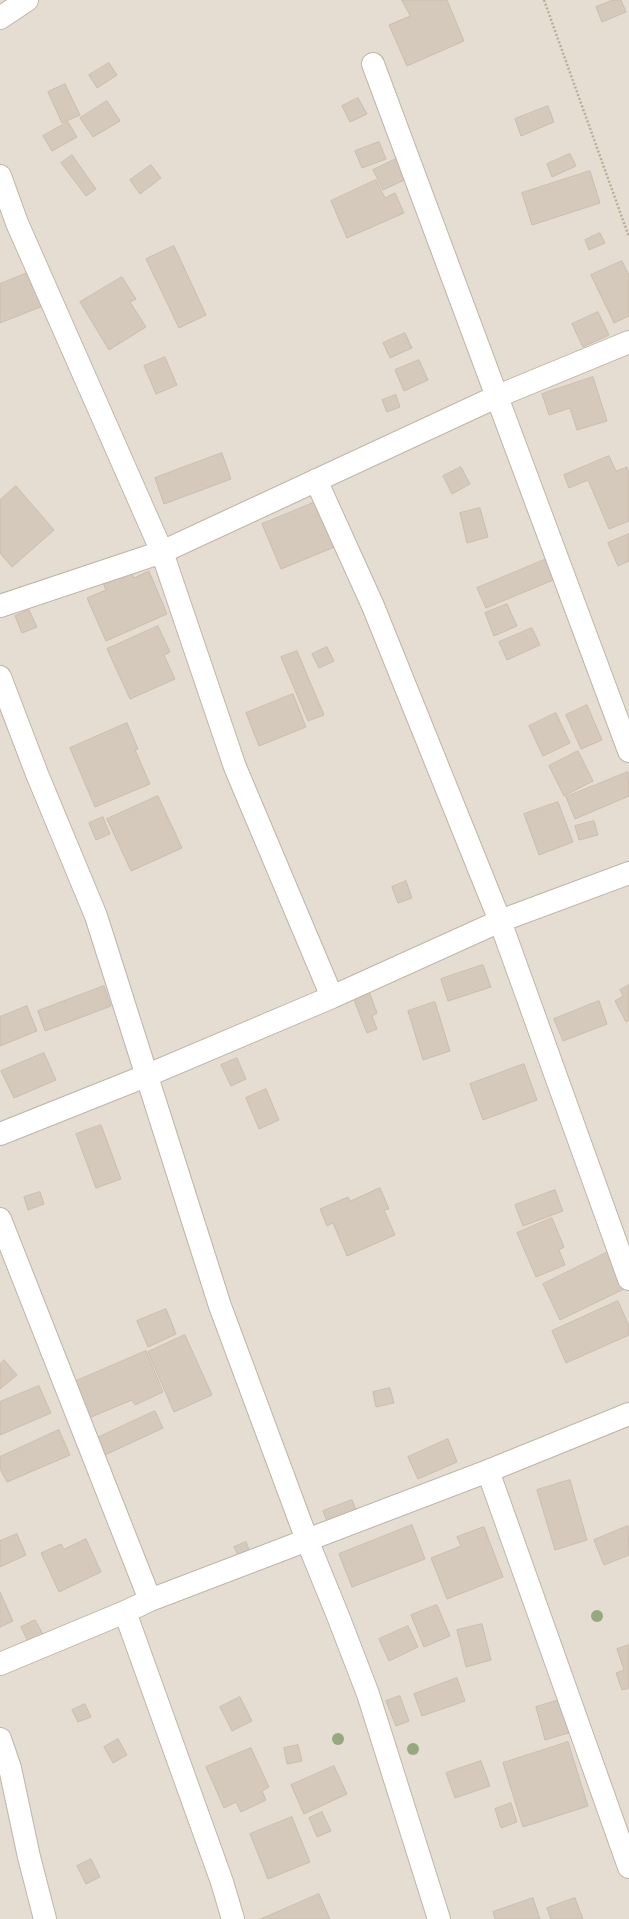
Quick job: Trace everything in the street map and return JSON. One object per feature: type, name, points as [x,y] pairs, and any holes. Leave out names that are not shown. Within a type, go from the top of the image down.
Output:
[{"type":"street","points":[[0,18],[28,0]]},
{"type":"street","points":[[373,64],[498,396],[629,751]]},
{"type":"street","points":[[0,176],[17,223],[162,552],[235,767],[332,997]]},
{"type":"street","points":[[0,606],[162,552],[498,396],[629,342]]},
{"type":"street","points":[[316,480],[373,606],[500,921],[629,1279]]},
{"type":"street","points":[[0,677],[37,774],[96,916],[148,1074],[220,1306],[307,1540],[368,1694],[439,1919]]},
{"type":"street","points":[[0,1134],[332,997],[500,921],[629,873]]},
{"type":"street","points":[[0,1220],[150,1600]]},
{"type":"street","points":[[0,1664],[125,1612],[150,1600],[488,1471],[629,1414]]},
{"type":"street","points":[[488,1471],[629,1867]]},
{"type":"street","points":[[125,1612],[222,1882],[233,1919]]},
{"type":"street","points":[[0,1739],[10,1768],[28,1857],[45,1919]]},
{"type":"path","points":[[544,0],[629,237]]},
{"type":"shaded area","points":[[0,0],[629,0],[629,1919],[0,1919]]},
{"type":"building","points":[[402,0],[447,0],[464,41],[407,66],[389,25],[410,16]]},
{"type":"building","points":[[613,0],[621,0],[626,12],[602,22],[596,7]]},
{"type":"building","points":[[109,63],[117,75],[97,88],[89,75]]},
{"type":"building","points":[[65,84],[80,115],[62,123],[48,92]]},
{"type":"building","points":[[358,98],[367,114],[350,122],[342,106]]},
{"type":"building","points":[[107,101],[120,121],[93,137],[80,118]]},
{"type":"building","points":[[548,106],[554,122],[521,136],[515,119]]},
{"type":"building","points":[[68,122],[77,137],[52,151],[43,136]]},
{"type":"building","points":[[379,142],[386,159],[362,168],[355,151]]},
{"type":"building","points":[[570,154],[576,166],[552,177],[547,164]]},
{"type":"building","points":[[72,155],[96,189],[86,196],[61,163]]},
{"type":"building","points":[[396,159],[406,179],[383,190],[373,170]]},
{"type":"building","points":[[151,165],[161,178],[140,194],[130,180]]},
{"type":"building","points":[[590,171],[600,203],[532,225],[522,193]]},
{"type":"building","points":[[376,180],[385,198],[395,193],[404,213],[347,238],[331,201]]},
{"type":"building","points":[[600,233],[605,243],[589,250],[585,240]]},
{"type":"building","points":[[174,246],[206,315],[179,328],[146,259]]},
{"type":"building","points":[[622,261],[629,275],[629,316],[614,323],[591,275]]},
{"type":"building","points":[[35,270],[48,304],[0,323],[0,284]]},
{"type":"building","points":[[122,277],[136,299],[130,302],[146,327],[109,350],[80,302]]},
{"type":"building","points":[[598,312],[609,335],[583,347],[572,324]]},
{"type":"building","points":[[405,333],[412,348],[390,358],[383,343]]},
{"type":"building","points":[[165,357],[177,385],[156,394],[144,366]]},
{"type":"building","points":[[419,360],[428,380],[404,391],[395,370]]},
{"type":"building","points":[[593,377],[607,421],[577,430],[570,408],[549,415],[542,394]]},
{"type":"building","points":[[396,395],[400,407],[387,412],[382,400]]},
{"type":"building","points":[[222,453],[231,479],[164,504],[155,478]]},
{"type":"building","points":[[609,456],[616,471],[627,467],[629,473],[629,521],[609,529],[588,480],[569,488],[564,475]]},
{"type":"building","points":[[461,467],[470,484],[452,494],[443,476]]},
{"type":"building","points":[[16,486],[54,530],[12,567],[0,553],[0,500]]},
{"type":"building","points":[[318,501],[337,546],[281,569],[262,524]]},
{"type":"building","points":[[480,508],[488,537],[467,543],[460,513]]},
{"type":"building","points":[[629,534],[629,561],[618,566],[608,543]]},
{"type":"building","points":[[549,558],[558,578],[486,608],[477,588]]},
{"type":"building","points":[[129,567],[134,578],[149,571],[167,614],[106,641],[87,598],[106,590],[101,578]]},
{"type":"building","points":[[507,604],[517,626],[494,636],[485,613]]},
{"type":"building","points":[[29,610],[37,627],[22,633],[15,616]]},
{"type":"building","points":[[158,626],[170,652],[164,655],[175,679],[130,699],[107,649]]},
{"type":"building","points":[[532,628],[540,645],[507,660],[499,642]]},
{"type":"building","points":[[327,647],[334,661],[319,668],[312,654]]},
{"type":"building","points":[[297,651],[324,715],[308,721],[281,657]]},
{"type":"building","points":[[293,694],[306,727],[259,746],[246,713]]},
{"type":"building","points":[[587,705],[602,740],[581,749],[566,715]]},
{"type":"building","points":[[556,713],[570,743],[543,756],[529,726]]},
{"type":"building","points":[[127,723],[138,749],[135,750],[150,784],[95,807],[70,748]]},
{"type":"building","points":[[578,751],[593,781],[564,796],[549,766]]},
{"type":"building","points":[[628,772],[629,796],[575,819],[566,797]]},
{"type":"building","points":[[158,796],[182,848],[131,871],[107,819]]},
{"type":"building","points":[[558,802],[573,842],[539,855],[524,814]]},
{"type":"building","points":[[103,817],[110,834],[96,840],[89,823]]},
{"type":"building","points":[[594,821],[598,835],[579,840],[575,826]]},
{"type":"building","points":[[406,881],[412,898],[398,903],[392,887]]},
{"type":"building","points":[[483,965],[491,987],[448,1001],[441,979]]},
{"type":"building","points":[[629,985],[629,1020],[626,1022],[615,1001],[623,996],[620,990]]},
{"type":"building","points":[[104,986],[111,1006],[45,1031],[38,1011]]},
{"type":"building","points":[[368,989],[377,1013],[372,1016],[377,1029],[367,1033],[352,995]]},
{"type":"building","points":[[599,1001],[607,1024],[563,1041],[554,1019]]},
{"type":"building","points":[[435,1002],[450,1051],[423,1060],[408,1011]]},
{"type":"building","points":[[27,1006],[37,1031],[0,1046],[0,1017]]},
{"type":"building","points":[[44,1053],[56,1080],[14,1098],[1,1071]]},
{"type":"building","points":[[237,1058],[246,1079],[231,1086],[221,1065]]},
{"type":"building","points":[[524,1064],[537,1100],[483,1120],[470,1084]]},
{"type":"building","points":[[266,1089],[279,1120],[259,1129],[246,1098]]},
{"type":"building","points":[[101,1125],[121,1179],[96,1188],[76,1134]]},
{"type":"building","points":[[380,1188],[389,1209],[384,1210],[395,1235],[347,1256],[333,1223],[327,1226],[320,1209],[348,1197],[350,1201]]},
{"type":"building","points":[[555,1190],[563,1211],[523,1226],[515,1205]]},
{"type":"building","points":[[40,1192],[44,1204],[28,1210],[24,1197]]},
{"type":"building","points":[[552,1218],[564,1247],[559,1250],[565,1265],[536,1277],[517,1233]]},
{"type":"building","points":[[608,1252],[626,1288],[560,1320],[543,1284]]},
{"type":"building","points":[[618,1301],[629,1326],[629,1335],[566,1363],[552,1331]]},
{"type":"building","points":[[166,1309],[176,1334],[148,1347],[137,1321]]},
{"type":"building","points":[[185,1335],[212,1395],[174,1412],[148,1352]]},
{"type":"building","points":[[146,1351],[163,1392],[135,1405],[132,1400],[89,1418],[74,1382]]},
{"type":"building","points":[[4,1360],[17,1375],[0,1389],[0,1364]]},
{"type":"building","points":[[39,1386],[51,1413],[0,1435],[0,1402]]},
{"type":"building","points":[[390,1388],[394,1403],[376,1407],[373,1392]]},
{"type":"building","points":[[155,1411],[163,1428],[105,1455],[97,1438]]},
{"type":"building","points":[[59,1430],[70,1455],[7,1482],[0,1469],[0,1457]]},
{"type":"building","points":[[448,1439],[457,1462],[418,1479],[408,1457]]},
{"type":"building","points":[[570,1480],[587,1540],[555,1550],[537,1490]]},
{"type":"building","points":[[352,1500],[359,1517],[330,1529],[323,1511]]},
{"type":"building","points":[[412,1525],[425,1559],[352,1587],[339,1554]]},
{"type":"building","points":[[628,1526],[629,1555],[604,1565],[594,1540]]},
{"type":"building","points":[[484,1527],[503,1577],[447,1599],[431,1558],[461,1546],[457,1537]]},
{"type":"building","points":[[17,1534],[26,1555],[0,1567],[0,1541]]},
{"type":"building","points":[[86,1539],[101,1572],[59,1592],[41,1553],[61,1544],[64,1549]]},
{"type":"building","points":[[246,1542],[250,1552],[239,1557],[234,1547]]},
{"type":"building","points":[[0,1592],[13,1621],[0,1627]]},
{"type":"building","points":[[437,1605],[450,1636],[424,1647],[411,1615]]},
{"type":"building","points":[[35,1620],[44,1636],[29,1644],[21,1627]]},
{"type":"building","points":[[482,1624],[491,1660],[466,1667],[457,1630]]},
{"type":"building","points":[[408,1626],[418,1647],[389,1661],[379,1639]]},
{"type":"building","points":[[629,1645],[629,1688],[622,1690],[616,1673],[624,1670],[617,1649]]},
{"type":"building","points":[[457,1678],[465,1701],[422,1716],[414,1694]]},
{"type":"building","points":[[400,1696],[409,1721],[396,1726],[386,1701]]},
{"type":"building","points":[[240,1697],[252,1721],[232,1731],[220,1707]]},
{"type":"building","points":[[566,1698],[575,1731],[545,1740],[536,1707]]},
{"type":"building","points":[[85,1704],[91,1717],[78,1722],[72,1710]]},
{"type":"building","points":[[118,1739],[127,1755],[113,1763],[104,1747]]},
{"type":"building","points":[[568,1742],[588,1806],[523,1827],[503,1763]]},
{"type":"building","points":[[298,1745],[302,1761],[287,1764],[284,1748]]},
{"type":"building","points":[[251,1748],[269,1787],[262,1791],[266,1800],[241,1812],[236,1802],[224,1808],[206,1767]]},
{"type":"building","points":[[481,1761],[490,1786],[455,1798],[446,1773]]},
{"type":"building","points":[[334,1766],[347,1794],[304,1814],[291,1785]]},
{"type":"building","points":[[511,1803],[517,1822],[501,1828],[495,1809]]},
{"type":"building","points":[[322,1812],[331,1831],[317,1837],[309,1818]]},
{"type":"building","points":[[292,1817],[310,1862],[268,1879],[250,1834]]},
{"type":"building","points":[[91,1859],[100,1877],[86,1884],[77,1866]]},
{"type":"building","points":[[319,1894],[330,1919],[261,1919]]},
{"type":"building","points":[[533,1898],[540,1919],[495,1919],[493,1912]]},
{"type":"building","points":[[575,1898],[583,1919],[551,1919],[547,1908]]}]
